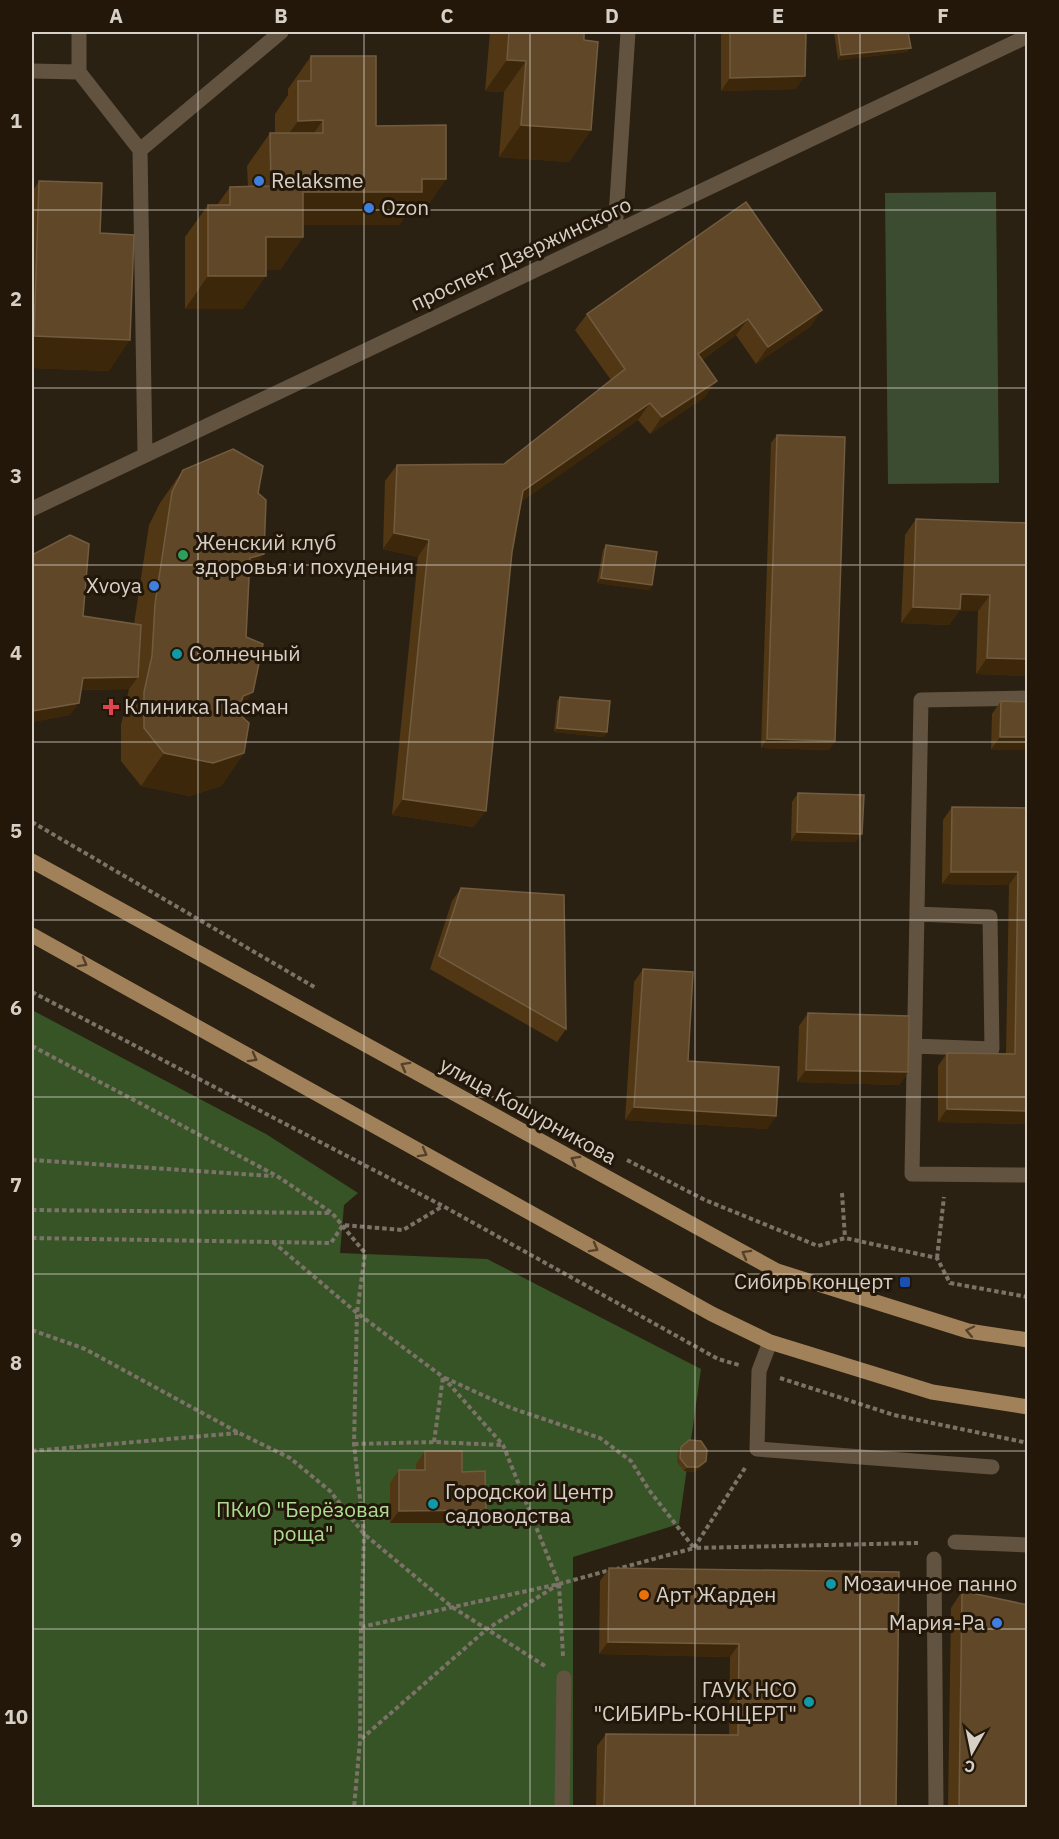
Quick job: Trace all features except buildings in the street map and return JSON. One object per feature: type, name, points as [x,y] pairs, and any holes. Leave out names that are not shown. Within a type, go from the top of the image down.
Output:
[{"type":"main road","name":"улица Кошурникова","points":[[32,861],[777,1271],[968,1332],[1028,1340]]},
{"type":"main road","points":[[32,935],[702,1308],[770,1342],[932,1392],[1028,1407]]},
{"type":"street","points":[[79,32],[79,72],[140,150],[145,455]]},
{"type":"street","points":[[140,150],[281,32]]},
{"type":"street","points":[[615,232],[628,32]]},
{"type":"street","name":"проспект Дзержинского","points":[[32,509],[1028,36]]},
{"type":"street","points":[[32,71],[79,72]]},
{"type":"street","points":[[1028,698],[921,700],[912,1174],[1028,1175]]},
{"type":"street","points":[[915,1046],[992,1049],[990,917],[917,914]]},
{"type":"street","points":[[770,1342],[759,1371],[757,1449],[992,1467]]},
{"type":"street","points":[[955,1542],[1028,1545]]},
{"type":"street","points":[[934,1559],[936,1808]]},
{"type":"street","points":[[562,1808],[564,1678]]},
{"type":"path","points":[[32,822],[317,989]]},
{"type":"path","points":[[32,992],[443,1206],[718,1359],[894,1415],[1028,1443]]},
{"type":"path","points":[[32,1046],[277,1176],[332,1213],[365,1253],[357,1313],[354,1444],[364,1534],[360,1627],[360,1741],[354,1808]]},
{"type":"path","points":[[620,1156],[705,1200],[818,1246],[845,1238],[937,1258]]},
{"type":"path","points":[[32,1160],[277,1176]]},
{"type":"path","points":[[947,1174],[937,1258],[950,1283],[1028,1297]]},
{"type":"path","points":[[842,1193],[845,1238]]},
{"type":"path","points":[[343,1225],[403,1230],[443,1206]]},
{"type":"path","points":[[32,1210],[332,1213]]},
{"type":"path","points":[[32,1238],[331,1243],[343,1225]]},
{"type":"path","points":[[273,1242],[357,1313],[443,1377],[503,1445],[559,1584],[564,1678]]},
{"type":"path","points":[[32,1330],[85,1349],[239,1433],[290,1458],[330,1491],[364,1534],[452,1607],[564,1678]]},
{"type":"path","points":[[434,1442],[443,1377]]},
{"type":"path","points":[[443,1377],[511,1408],[600,1438],[631,1461],[649,1490],[694,1548]]},
{"type":"path","points":[[32,1451],[239,1433]]},
{"type":"path","points":[[354,1444],[434,1442],[503,1445]]},
{"type":"path","points":[[694,1548],[757,1449]]},
{"type":"path","points":[[360,1627],[559,1584],[694,1548],[955,1542]]},
{"type":"path","points":[[360,1741],[487,1629],[559,1584]]},
{"type":"green space","points":[[996,192],[999,483],[888,484],[885,193]]},
{"type":"green space","name":"ПКиО \"Берёзовая роща\"","points":[[32,1010],[266,1134],[358,1193],[344,1205],[340,1253],[487,1259],[701,1369],[679,1524],[573,1557],[573,1807],[32,1807]]},
{"type":"place","name":"Relaksme","points":[[259,181]]},
{"type":"place","name":"Ozon","points":[[369,208]]},
{"type":"place","name":"Женский клуб здоровья и похудения","points":[[183,555]]},
{"type":"place","name":"Xvoya","points":[[154,586]]},
{"type":"place","name":"Солнечный","points":[[177,654]]},
{"type":"place","name":"Клиника Пасман","points":[[111,707]]},
{"type":"place","name":"Сибирь концерт","points":[[905,1282]]},
{"type":"place","name":"Городской Центр садоводства","points":[[433,1504]]},
{"type":"place","name":"Мозаичное панно","points":[[831,1584]]},
{"type":"place","name":"Арт Жарден","points":[[644,1595]]},
{"type":"place","name":"Мария-Ра","points":[[997,1623]]},
{"type":"place","name":"ГАУК НСО \"СИБИРЬ-КОНЦЕРТ\"","points":[[809,1702]]}]
